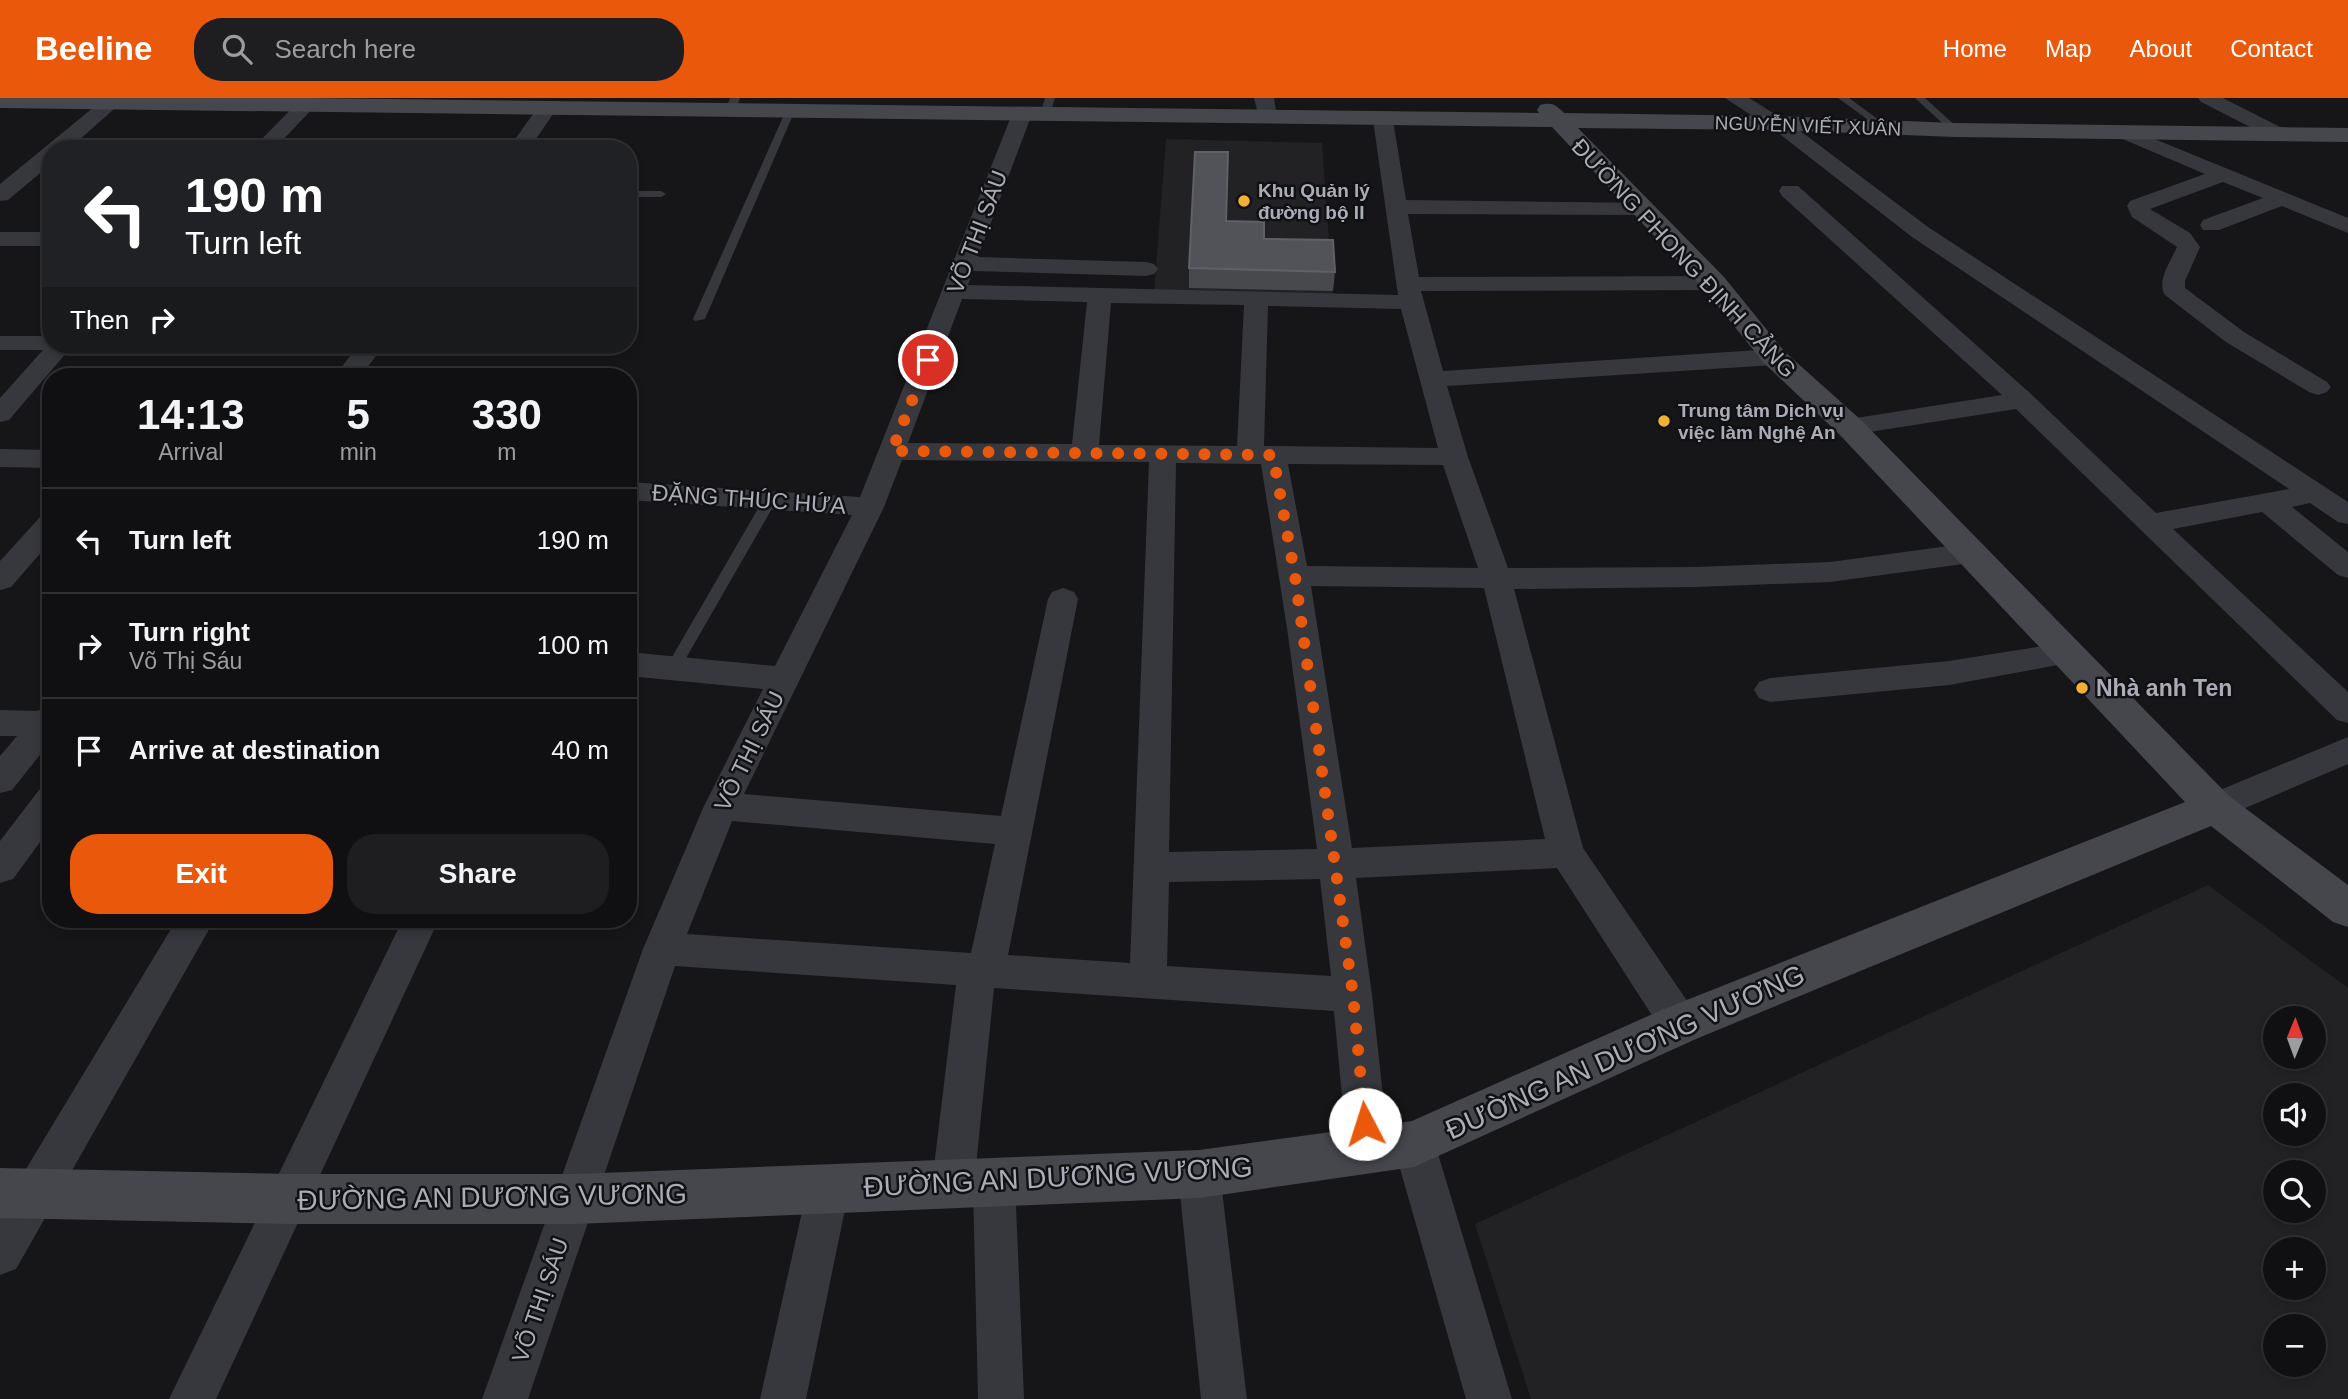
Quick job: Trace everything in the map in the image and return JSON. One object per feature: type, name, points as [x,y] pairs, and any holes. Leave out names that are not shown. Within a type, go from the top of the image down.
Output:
[{"type":"street","points":[[1735,98],[1776,123],[1920,232],[2348,515]]},
{"type":"street","points":[[2208,98],[2277,133]]},
{"type":"street","name":"NGUYỄN VIẾT XUÂN","points":[[0,101],[548,107],[733,103],[790,110],[1266,108],[1384,120],[1547,109],[1885,128],[2348,135]]},
{"type":"street","points":[[67,140],[113,102]]},
{"type":"street","points":[[271,140],[308,103]]},
{"type":"street","points":[[524,140],[548,107]]},
{"type":"street","name":"VÕ THỊ SÁU","points":[[505,1399],[662,949],[721,806],[870,507],[960,278],[1039,109]]},
{"type":"street","name":"ĐƯỜNG PHONG ĐỊNH CẢNG","points":[[1547,109],[1714,283],[1774,357],[1850,427],[2215,807],[2348,909]]},
{"type":"street","points":[[1384,120],[1410,293],[1431,379],[1454,457],[1497,579],[1566,853],[1681,1024]]},
{"type":"street","points":[[2125,133],[2348,226]]},
{"type":"street","points":[[0,195],[42,161]]},
{"type":"street","points":[[2221,175],[2138,206],[2140,212],[2182,238],[2189,247],[2173,281],[2173,290],[2235,337],[2318,387]]},
{"type":"street","points":[[18,181],[42,181]]},
{"type":"street","points":[[1790,191],[2022,400],[2348,711]]},
{"type":"street","points":[[2211,225],[2281,199]]},
{"type":"street","points":[[1395,207],[1640,208]]},
{"type":"street","points":[[0,239],[42,239]]},
{"type":"street","points":[[960,278],[1146,269]]},
{"type":"street","points":[[960,278],[1101,295],[1256,299],[1714,283]]},
{"type":"street","points":[[1085,453],[1101,295]]},
{"type":"street","points":[[1256,299],[1262,455],[1295,576],[1353,995],[1368,1150]]},
{"type":"street","points":[[0,343],[42,343]]},
{"type":"street","points":[[0,414],[53,354]]},
{"type":"street","points":[[354,368],[365,354]]},
{"type":"street","points":[[1431,379],[1774,357]]},
{"type":"street","points":[[1850,427],[2022,400]]},
{"type":"street","points":[[892,451],[1454,457]]},
{"type":"street","points":[[1148,982],[1163,454]]},
{"type":"street","points":[[0,458],[42,459]]},
{"type":"street","name":"ĐẶNG THÚC HỨA","points":[[637,492],[870,507]]},
{"type":"street","points":[[2150,524],[2315,494]]},
{"type":"street","points":[[2268,502],[2348,568]]},
{"type":"street","points":[[0,580],[42,533]]},
{"type":"street","points":[[1295,576],[1497,579],[1832,572],[1971,553]]},
{"type":"street","points":[[1001,1399],[974,1182],[981,970],[1063,598]]},
{"type":"street","points":[[1770,690],[1949,673],[2069,653]]},
{"type":"street","points":[[637,665],[785,679]]},
{"type":"street","points":[[0,723],[42,721]]},
{"type":"street","points":[[0,780],[42,728]]},
{"type":"street","points":[[2215,807],[2348,750]]},
{"type":"street","points":[[721,806],[1013,831]]},
{"type":"street","name":"ĐƯỜNG AN DƯƠNG VƯƠNG","points":[[17,1194],[289,1199],[575,1199],[828,1190],[1199,1174],[1414,1144],[1681,1024],[2215,807]]},
{"type":"street","points":[[0,868],[42,815]]},
{"type":"street","points":[[1151,867],[1335,864],[1566,853]]},
{"type":"street","points":[[0,1253],[17,1194],[191,928]]},
{"type":"street","points":[[192,1399],[417,928]]},
{"type":"street","points":[[662,949],[1353,995]]},
{"type":"street","points":[[1414,1144],[1489,1399]]},
{"type":"street","points":[[1199,1174],[1224,1399]]},
{"type":"street","points":[[783,1399],[828,1190]]},
{"type":"lane","points":[[1843,98],[1885,128]]},
{"type":"lane","points":[[1920,98],[1955,130]]},
{"type":"lane","points":[[699,319],[790,110]]},
{"type":"lane","points":[[637,194],[661,194]]},
{"type":"lane","points":[[673,668],[770,500]]},
{"type":"shaded area","name":"Khu Quản lý đường bộ II","points":[[1166,139],[1322,143],[1333,297],[1154,293]]},
{"type":"shaded area","points":[[2208,885],[2348,988],[2348,1399],[1531,1399],[1475,1224]]},
{"type":"building","points":[[1195,152],[1228,152],[1226,221],[1264,222],[1264,239],[1333,240],[1335,272],[1189,268]]},
{"type":"place","name":"Khu Quản lý đường bộ II","points":[[1244,201]]},
{"type":"place","name":"Trung tâm Dịch vụ việc làm Nghệ An","points":[[1664,421]]},
{"type":"place","name":"Nhà anh Ten","points":[[2082,688]]},
{"type":"route","points":[[928,360],[892,451],[1273,455],[1295,576],[1353,995],[1365,1124]]}]
